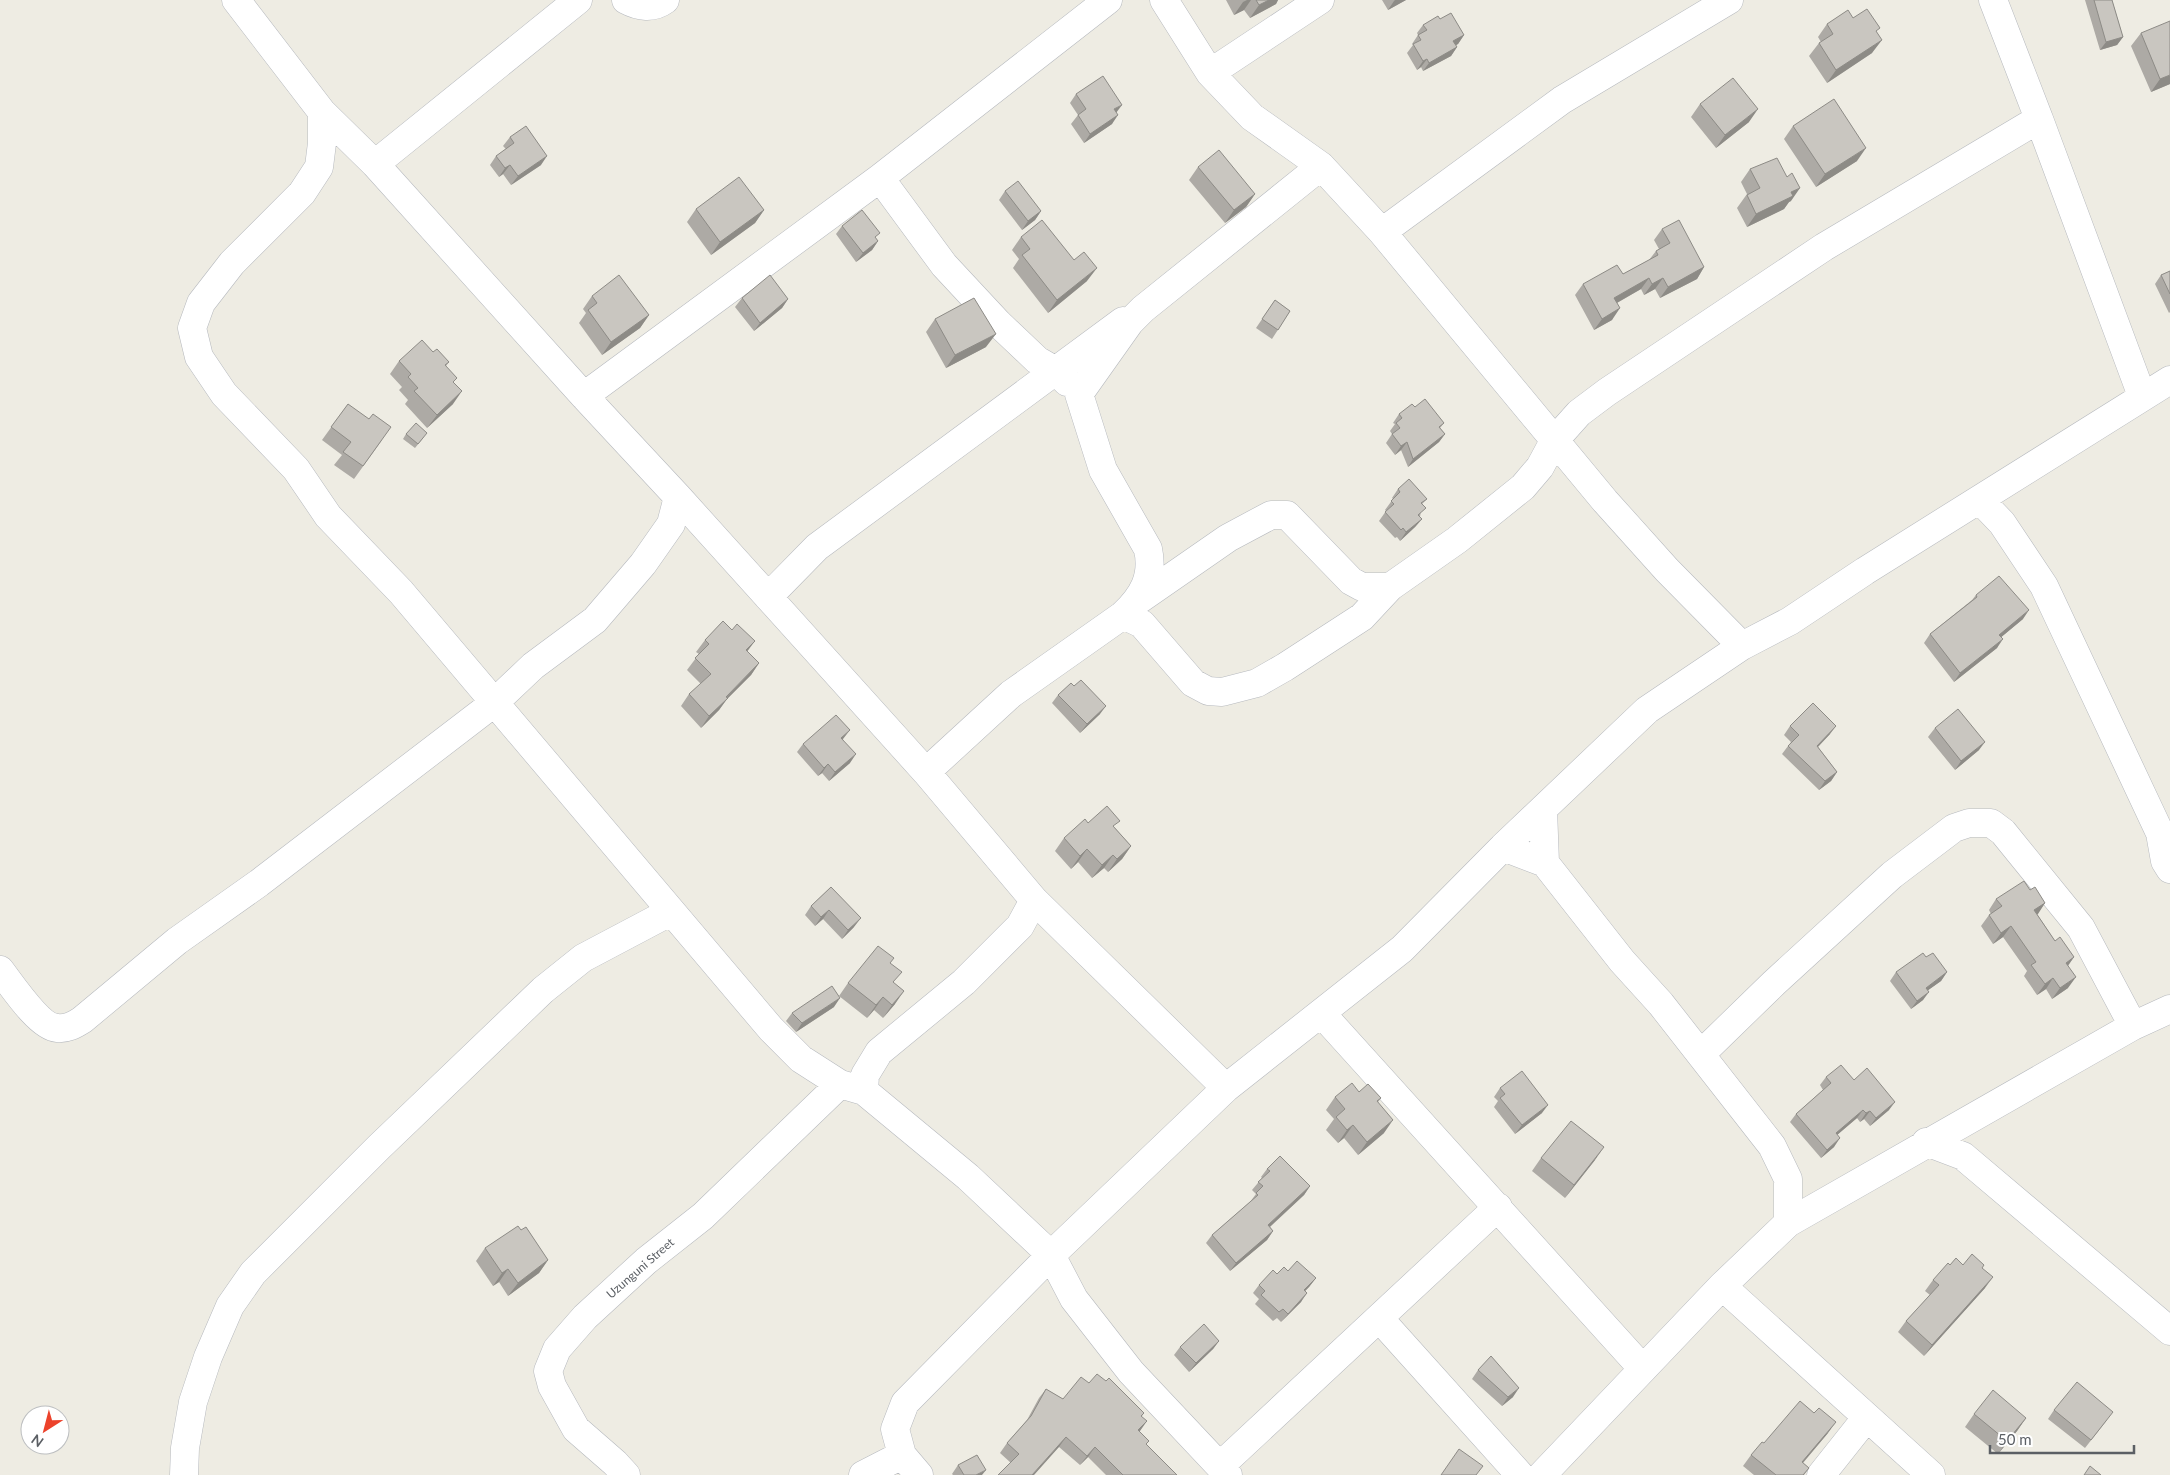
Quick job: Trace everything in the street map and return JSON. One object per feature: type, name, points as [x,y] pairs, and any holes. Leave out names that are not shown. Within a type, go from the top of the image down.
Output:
[{"type":"street","points":[[237,0],[322,112],[370,159],[678,497],[926,772],[1034,900],[1226,1088]]},
{"type":"street","points":[[319,167],[370,159],[578,0]]},
{"type":"street","points":[[626,0],[640,6],[658,5],[665,0]]},
{"type":"street","points":[[584,396],[880,178],[1108,0]]},
{"type":"street","points":[[1164,0],[1210,73],[1252,117],[1321,166],[1382,232],[1554,441],[1667,570],[1742,646]]},
{"type":"street","points":[[1210,73],[1320,0]]},
{"type":"street","points":[[1382,232],[1562,100],[1729,0]]},
{"type":"street","points":[[1993,0],[2142,396]]},
{"type":"street","points":[[322,112],[322,143],[319,167],[302,193],[232,263],[201,303],[192,328],[199,357],[224,394],[296,469],[328,516],[401,592],[494,703],[582,803],[670,912],[722,969],[771,1029],[800,1059],[852,1088],[968,1177],[1051,1255],[1074,1299],[1131,1372],[1224,1470],[1379,1318],[1498,1207]]},
{"type":"street","points":[[1132,607],[1142,624],[1193,683],[1208,690],[1222,692],[1257,683],[1285,668],[1362,617],[1390,587],[1457,540],[1523,487],[1540,467],[1554,441],[1579,413],[1607,392],[1824,247],[2039,119]]},
{"type":"street","points":[[1079,394],[1130,322],[1143,309],[1321,166]]},
{"type":"street","points":[[880,178],[944,265],[1018,342],[1037,360],[1056,371],[1079,394],[1103,470],[1148,549],[1151,563],[1149,577],[1132,607]]},
{"type":"street","points":[[768,597],[817,547],[1056,371],[1107,331],[1143,309]]},
{"type":"street","points":[[863,1475],[910,1465],[895,1429],[906,1403],[1051,1255],[1226,1088],[1402,950],[1503,846],[1647,710],[1742,646],[1790,621],[1865,571],[2170,380]]},
{"type":"street","points":[[0,970],[37,1016],[54,1028],[68,1028],[82,1020],[177,941],[259,883],[494,703],[533,666],[596,620],[643,564],[671,524],[678,497]]},
{"type":"street","points":[[1980,500],[2002,523],[2044,586],[2165,830],[2165,861],[2170,869]]},
{"type":"street","points":[[926,772],[1011,694],[1228,538],[1271,515],[1287,515],[1351,581],[1362,587],[1390,587]]},
{"type":"street","points":[[1543,809],[1545,863]]},
{"type":"street","points":[[1701,1054],[1774,983],[1892,875],[1954,828],[1969,823],[1991,823],[2003,832],[2081,928],[2133,1026]]},
{"type":"street","points":[[1503,846],[1545,863],[1622,961],[1662,1004],[1772,1146],[1788,1179],[1788,1223]]},
{"type":"street","points":[[852,1088],[865,1075],[879,1052],[964,982],[1020,926],[1034,900]]},
{"type":"street","points":[[184,1475],[185,1448],[193,1402],[205,1366],[230,1306],[253,1272],[379,1147],[543,990],[583,958],[670,912]]},
{"type":"street","points":[[1542,1475],[1722,1286],[1788,1223],[1926,1142],[2133,1026],[2170,1009]]},
{"type":"street","points":[[1322,1014],[1643,1369]]},
{"type":"street","name":"Uzunguni Street","points":[[626,1475],[576,1429],[552,1386],[548,1371],[557,1349],[646,1260],[703,1216],[852,1088]]},
{"type":"street","points":[[1963,1156],[1967,1119]]},
{"type":"street","points":[[1926,1142],[1963,1156],[2169,1329]]},
{"type":"street","points":[[1722,1286],[1867,1417],[1920,1471]]},
{"type":"street","points":[[1379,1318],[1520,1475]]},
{"type":"street","points":[[1821,1475],[1867,1417]]},
{"type":"building","points":[[1256,0],[1269,0],[1259,5]]},
{"type":"building","points":[[2094,0],[2112,0],[2123,37],[2106,42]]},
{"type":"building","points":[[1867,9],[1880,28],[1876,31],[1882,40],[1836,70],[1819,43],[1833,34],[1827,24],[1848,10],[1853,18]]},
{"type":"building","points":[[1451,13],[1464,35],[1453,41],[1457,47],[1429,63],[1427,59],[1423,61],[1413,44],[1421,40],[1418,35],[1427,30],[1423,25],[1438,16],[1440,19]]},
{"type":"building","points":[[2170,21],[2170,75],[2160,79],[2141,33]]},
{"type":"building","points":[[1103,76],[1122,105],[1114,109],[1118,115],[1090,134],[1078,115],[1086,109],[1076,94]]},
{"type":"building","points":[[1733,78],[1758,109],[1725,135],[1700,104]]},
{"type":"building","points":[[1834,99],[1866,148],[1825,174],[1793,126]]},
{"type":"building","points":[[526,126],[547,156],[518,176],[510,165],[505,168],[496,156],[514,143],[510,137]]},
{"type":"building","points":[[1219,150],[1255,194],[1234,210],[1198,167]]},
{"type":"building","points":[[1777,158],[1787,177],[1792,173],[1800,188],[1791,192],[1793,196],[1756,214],[1747,195],[1760,188],[1750,169]]},
{"type":"building","points":[[739,177],[764,210],[720,242],[696,209]]},
{"type":"building","points":[[1018,181],[1041,211],[1028,221],[1005,191]]},
{"type":"building","points":[[862,210],[880,233],[875,237],[878,241],[863,253],[842,226]]},
{"type":"building","points":[[1042,220],[1074,260],[1084,252],[1097,268],[1057,300],[1022,255],[1030,249],[1021,237]]},
{"type":"building","points":[[1679,220],[1704,267],[1668,287],[1663,278],[1652,284],[1649,278],[1614,298],[1620,308],[1602,319],[1583,284],[1617,265],[1623,274],[1658,255],[1656,251],[1670,243],[1662,229]]},
{"type":"building","points":[[2170,271],[2170,294],[2161,275]]},
{"type":"building","points":[[619,275],[649,315],[611,342],[588,310],[597,303],[592,296]]},
{"type":"building","points":[[770,275],[788,299],[760,323],[742,298]]},
{"type":"building","points":[[974,298],[996,334],[955,355],[935,319]]},
{"type":"building","points":[[1275,300],[1290,311],[1278,330],[1262,319]]},
{"type":"building","points":[[422,340],[433,352],[437,349],[449,362],[445,365],[457,378],[453,382],[462,391],[437,415],[414,391],[418,388],[408,377],[411,374],[399,361]]},
{"type":"building","points":[[1425,399],[1444,423],[1439,427],[1445,434],[1413,459],[1407,442],[1401,446],[1392,434],[1400,428],[1396,423],[1402,418],[1399,414],[1412,404],[1415,407]]},
{"type":"building","points":[[348,404],[369,419],[373,414],[391,427],[363,466],[343,452],[351,442],[331,427]]},
{"type":"building","points":[[416,423],[427,433],[418,444],[406,434]]},
{"type":"building","points":[[1409,479],[1427,499],[1421,503],[1426,508],[1418,515],[1422,519],[1406,532],[1403,528],[1401,530],[1385,512],[1394,504],[1391,501],[1400,492],[1398,489]]},
{"type":"building","points":[[1999,576],[2029,610],[1999,635],[2003,639],[1960,673],[1930,634],[1977,597],[1976,595]]},
{"type":"building","points":[[723,621],[732,630],[737,624],[755,641],[746,650],[759,663],[709,716],[689,694],[711,674],[695,658],[709,644],[705,640]]},
{"type":"building","points":[[1081,680],[1106,706],[1087,724],[1058,695],[1071,683],[1074,686]]},
{"type":"building","points":[[1813,703],[1836,726],[1817,746],[1837,772],[1825,781],[1788,746],[1799,735],[1790,726]]},
{"type":"building","points":[[1958,709],[1985,742],[1961,761],[1935,728]]},
{"type":"building","points":[[836,715],[850,730],[841,738],[856,754],[835,772],[828,764],[824,768],[803,744]]},
{"type":"building","points":[[1107,806],[1120,821],[1113,826],[1131,846],[1117,859],[1113,855],[1102,865],[1087,849],[1080,856],[1064,838],[1085,819],[1088,823]]},
{"type":"building","points":[[2024,881],[2030,890],[2035,887],[2045,903],[2034,910],[2055,941],[2060,937],[2074,957],[2066,963],[2076,977],[2060,988],[2053,978],[2045,984],[2031,965],[2036,962],[2011,926],[2001,933],[1989,915],[2002,906],[1996,899]]},
{"type":"building","points":[[831,887],[861,918],[848,930],[829,910],[821,917],[811,906]]},
{"type":"building","points":[[878,946],[894,958],[890,963],[902,972],[893,982],[904,991],[892,1005],[883,997],[876,1005],[848,983]]},
{"type":"building","points":[[1923,953],[1926,957],[1933,953],[1947,972],[1926,988],[1929,992],[1917,1001],[1896,972]]},
{"type":"building","points":[[832,986],[840,998],[802,1023],[792,1013]]},
{"type":"building","points":[[1841,1065],[1854,1080],[1867,1068],[1895,1102],[1876,1118],[1870,1111],[1866,1113],[1863,1110],[1836,1133],[1840,1138],[1827,1150],[1796,1114],[1831,1083],[1826,1077]]},
{"type":"building","points":[[1522,1071],[1548,1105],[1522,1125],[1500,1098],[1505,1094],[1500,1088]]},
{"type":"building","points":[[1352,1083],[1359,1092],[1368,1084],[1381,1098],[1377,1101],[1393,1120],[1367,1142],[1353,1125],[1347,1130],[1336,1117],[1345,1109],[1335,1097]]},
{"type":"building","points":[[1571,1121],[1604,1147],[1574,1185],[1541,1158]]},
{"type":"building","points":[[1280,1156],[1310,1186],[1268,1225],[1273,1231],[1236,1263],[1212,1235],[1258,1195],[1256,1193],[1263,1186],[1258,1182],[1270,1171],[1267,1169]]},
{"type":"building","points":[[518,1226],[521,1230],[526,1227],[548,1260],[518,1283],[508,1269],[502,1273],[485,1248]]},
{"type":"building","points":[[1972,1254],[1984,1265],[1982,1268],[1993,1277],[1932,1345],[1906,1321],[1939,1285],[1933,1280],[1948,1263],[1950,1265],[1956,1258],[1963,1265]]},
{"type":"building","points":[[1297,1261],[1316,1278],[1304,1290],[1307,1293],[1288,1314],[1283,1309],[1279,1312],[1261,1295],[1265,1291],[1259,1285],[1273,1270],[1277,1274],[1284,1267],[1288,1271]]},
{"type":"building","points":[[1204,1324],[1219,1341],[1196,1363],[1180,1347]]},
{"type":"building","points":[[1491,1356],[1519,1388],[1508,1397],[1478,1370]]},
{"type":"building","points":[[1097,1374],[1106,1381],[1109,1378],[1144,1413],[1141,1416],[1147,1421],[1138,1430],[1149,1441],[1146,1444],[1177,1475],[1123,1475],[1095,1447],[1087,1456],[1066,1437],[1032,1475],[998,1475],[1019,1454],[1007,1443],[1031,1416],[1046,1389],[1063,1399],[1081,1377],[1089,1383]]},
{"type":"building","points":[[2077,1382],[2113,1412],[2091,1440],[2054,1410]]},
{"type":"building","points":[[1993,1390],[2026,1418],[2007,1441],[1974,1414]]},
{"type":"building","points":[[1800,1401],[1814,1413],[1819,1408],[1836,1422],[1802,1462],[1809,1468],[1803,1475],[1776,1475],[1751,1455],[1762,1442],[1764,1443]]},
{"type":"building","points":[[1459,1449],[1483,1466],[1476,1475],[1441,1475]]},
{"type":"building","points":[[977,1455],[986,1470],[976,1475],[964,1475],[958,1465]]},
{"type":"building","points":[[2090,1466],[2101,1475],[2084,1475]]}]
